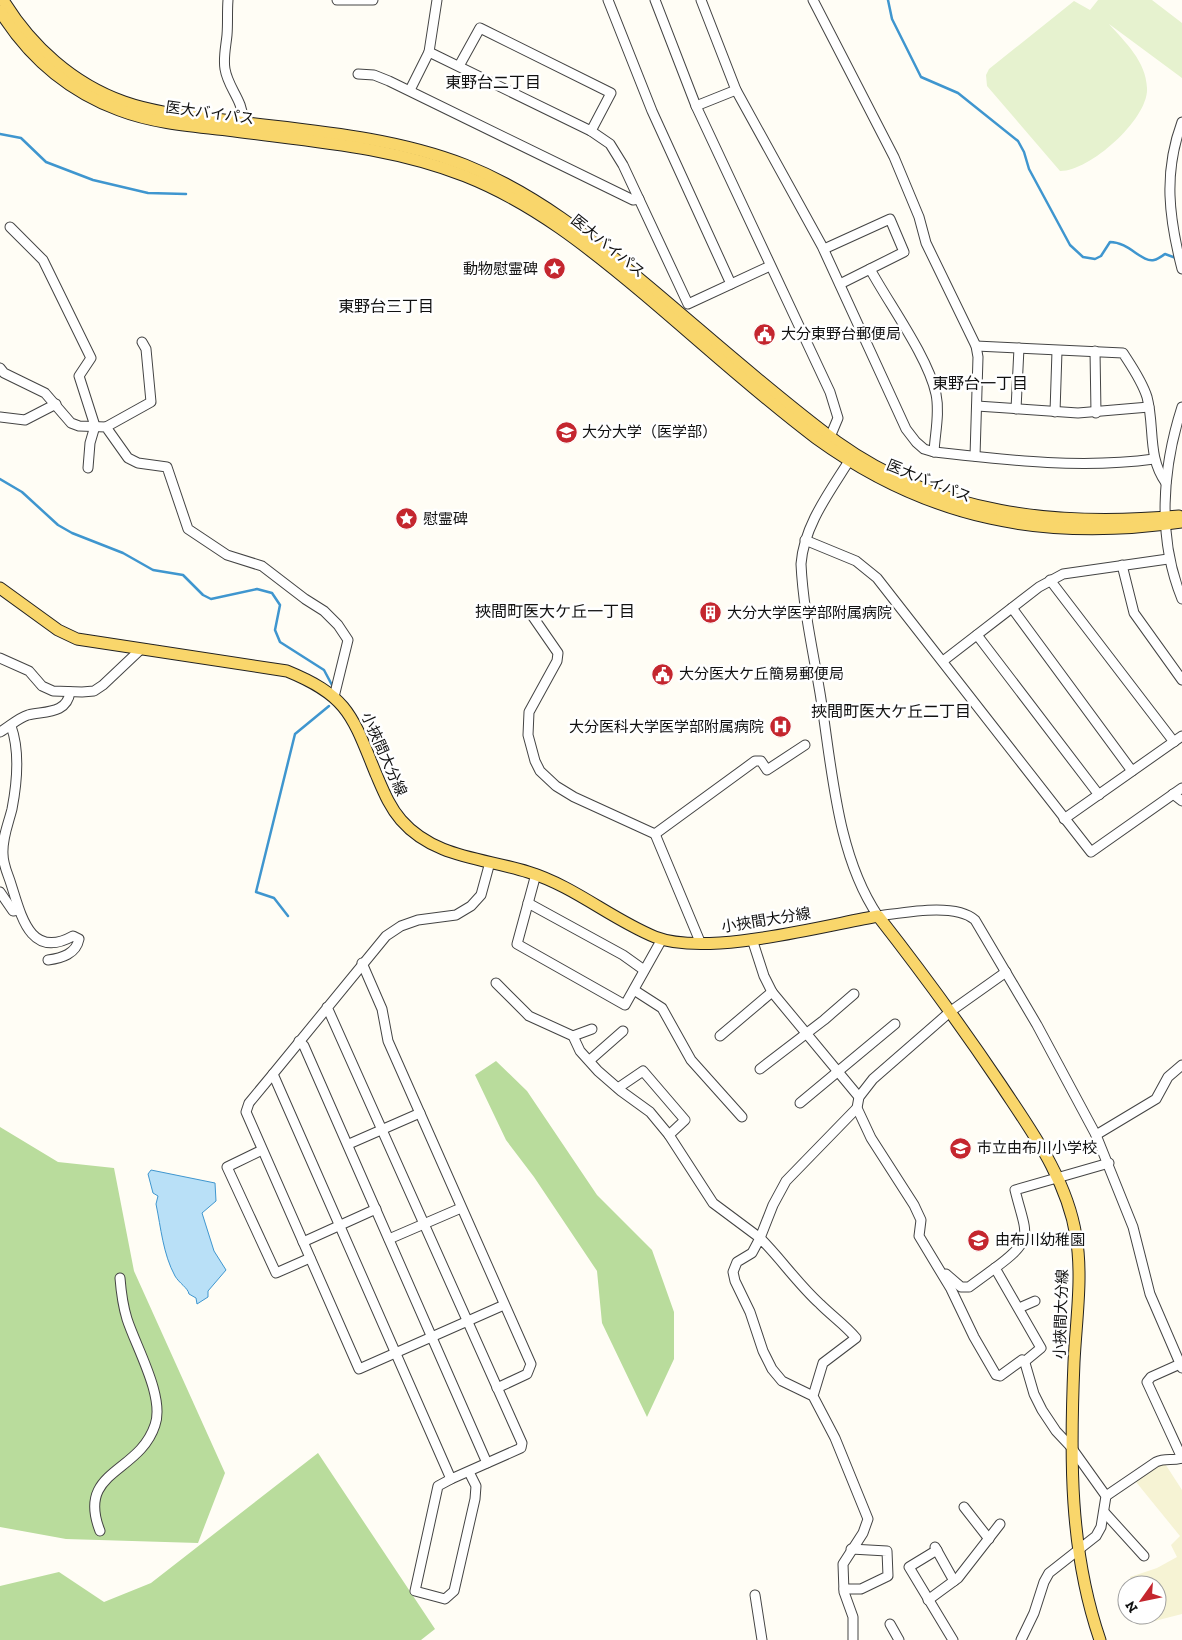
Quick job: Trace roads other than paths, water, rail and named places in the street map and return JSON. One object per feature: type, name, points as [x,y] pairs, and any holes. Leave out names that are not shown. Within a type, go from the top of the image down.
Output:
[{"type":"main road","name":"医大バイパス","points":[[3,0],[21,27],[50,58],[87,84],[124,102],[168,113],[384,140],[447,158],[516,189],[580,230],[830,437],[851,457]]},
{"type":"main road","name":"医大バイパス","points":[[0,11],[19,38],[44,66],[74,88],[119,110],[163,122],[358,147],[395,154],[440,166],[501,192],[547,218],[576,239],[793,420],[886,481],[929,500],[995,520],[1073,530],[1126,530],[1182,516]]},
{"type":"main road","name":"医大バイパス","points":[[1166,521],[1182,522]]},
{"type":"main road","name":"小挾間大分線","points":[[0,588],[58,630],[77,639],[286,671],[316,683],[334,697],[348,712],[357,727],[388,800],[409,829],[443,849],[536,874],[567,887],[642,931],[662,939],[701,944],[752,938],[878,916],[951,1011],[1016,1108],[1059,1179],[1072,1213],[1078,1250],[1071,1447],[1074,1510],[1089,1600],[1100,1640]]},
{"type":"street","points":[[228,0],[225,72],[241,104],[243,120]]},
{"type":"street","points":[[337,0],[373,0]]},
{"type":"street","points":[[410,90],[429,52],[437,0]]},
{"type":"street","points":[[608,0],[652,111],[731,284]]},
{"type":"street","points":[[655,0],[696,106],[836,409],[837,422],[830,437]]},
{"type":"street","points":[[701,0],[736,90],[824,249],[906,429],[916,442],[924,449],[934,452],[975,456],[1095,464],[1154,460]]},
{"type":"street","points":[[813,0],[894,157],[919,217],[926,243],[976,346],[977,406],[975,456]]},
{"type":"street","points":[[459,66],[480,28],[610,93],[591,131]]},
{"type":"street","points":[[429,52],[591,131],[616,152],[688,304],[770,266]]},
{"type":"street","points":[[358,74],[374,75],[410,90],[633,200],[639,199]]},
{"type":"street","points":[[696,106],[736,90]]},
{"type":"street","points":[[1182,122],[1173,150],[1168,187],[1169,213],[1182,269]]},
{"type":"street","points":[[824,249],[890,219],[904,252],[840,284]]},
{"type":"street","points":[[10,227],[43,260],[88,350],[90,362],[79,376],[95,426],[90,443],[88,468]]},
{"type":"street","points":[[870,269],[932,380],[938,408],[934,452]]},
{"type":"street","points":[[0,368],[18,381],[45,393],[71,423],[79,426],[106,427],[151,402],[146,349],[142,342]]},
{"type":"street","points":[[976,346],[1123,353],[1143,384],[1149,407],[1154,460],[1158,473],[1166,483]]},
{"type":"street","points":[[1016,409],[1019,348]]},
{"type":"street","points":[[1055,412],[1058,351]]},
{"type":"street","points":[[1095,351],[1096,413]]},
{"type":"street","points":[[0,417],[25,420],[56,404]]},
{"type":"street","points":[[977,406],[1096,413],[1149,407]]},
{"type":"street","points":[[1182,408],[1169,451],[1166,483],[1168,559],[1182,599]]},
{"type":"street","points":[[106,427],[128,458],[138,463],[167,467],[188,529],[228,555],[262,566],[324,611],[338,625],[348,640],[341,661],[334,697]]},
{"type":"street","points":[[851,457],[819,509],[805,540],[802,554],[802,577],[844,836],[855,875],[878,916],[936,910],[957,911],[970,915],[975,920],[1006,972],[1096,1135],[1109,1163],[1133,1227],[1150,1294],[1181,1366],[1151,1377],[1147,1382],[1182,1458],[1173,1461],[1162,1459],[1106,1496]]},
{"type":"street","points":[[805,540],[856,561],[871,573],[943,661],[1064,820],[1091,852],[1182,788]]},
{"type":"street","points":[[943,661],[1050,580],[1063,574],[1122,564],[1168,559]]},
{"type":"street","points":[[1122,564],[1134,613],[1182,680]]},
{"type":"street","points":[[1050,580],[1178,739],[1064,820]]},
{"type":"street","points":[[1012,608],[1132,770]]},
{"type":"street","points":[[531,614],[558,653],[557,660],[529,712],[528,735],[537,766],[556,786],[600,810],[655,834],[701,944]]},
{"type":"street","points":[[977,635],[1099,795]]},
{"type":"street","points":[[0,658],[29,671],[42,686],[53,691],[70,692],[94,690],[116,675],[140,650]]},
{"type":"street","points":[[0,732],[27,716],[56,710],[64,706],[69,700],[70,692]]},
{"type":"street","points":[[11,726],[16,754],[17,782],[3,828],[3,855],[18,910],[26,926],[44,942],[52,944],[73,936],[79,939],[72,952],[61,958],[48,960]]},
{"type":"street","points":[[655,834],[755,761],[761,761],[767,770],[805,745]]},
{"type":"street","points":[[1173,794],[1182,801]]},
{"type":"street","points":[[490,862],[481,895],[471,906],[456,915],[418,920],[401,926],[386,936],[299,1040],[249,1103],[246,1112],[359,1369],[504,1305]]},
{"type":"street","points":[[536,874],[517,944],[625,1005],[662,939]]},
{"type":"street","points":[[0,892],[7,906],[13,911],[18,910]]},
{"type":"street","points":[[528,903],[623,955],[644,970]]},
{"type":"street","points":[[752,938],[764,976],[772,992],[859,1097]]},
{"type":"street","points":[[362,963],[382,1008],[388,1041],[531,1364],[527,1374],[497,1388]]},
{"type":"street","points":[[853,1640],[853,1617],[844,1589],[843,1564],[862,1533],[868,1519],[835,1438],[814,1396],[782,1381],[772,1369],[763,1352],[750,1312],[735,1281],[733,1272],[737,1262],[752,1253],[773,1205],[786,1181],[857,1108],[859,1097],[873,1080],[951,1011],[1006,972]]},
{"type":"street","points":[[496,983],[529,1016],[573,1036],[580,1051],[598,1071],[650,1112],[669,1135],[712,1203],[760,1238],[776,1253],[819,1304],[847,1327],[856,1338],[824,1363],[814,1396]]},
{"type":"street","points":[[634,990],[662,1008],[692,1060],[742,1117]]},
{"type":"street","points":[[720,1036],[772,992]]},
{"type":"street","points":[[760,1069],[824,1020],[854,994]]},
{"type":"street","points":[[327,1007],[522,1443],[521,1448],[438,1486],[415,1591],[445,1598],[454,1591],[475,1498],[476,1486],[469,1472]]},
{"type":"street","points":[[800,1103],[895,1024]]},
{"type":"street","points":[[573,1036],[592,1029]]},
{"type":"street","points":[[590,1060],[623,1031]]},
{"type":"street","points":[[299,1040],[349,1144],[487,1463]]},
{"type":"street","points":[[1096,1135],[1156,1099],[1168,1077],[1182,1065]]},
{"type":"street","points":[[618,1088],[644,1071],[685,1120],[669,1135]]},
{"type":"street","points":[[273,1074],[451,1479]]},
{"type":"street","points":[[857,1108],[871,1138],[914,1205],[921,1220],[919,1236],[939,1267],[974,1337],[996,1375],[1000,1376],[1016,1363],[1024,1362],[1040,1348],[995,1268]]},
{"type":"street","points":[[349,1144],[420,1112]]},
{"type":"street","points":[[262,1150],[228,1167],[276,1273],[310,1258]]},
{"type":"street","points":[[939,1267],[961,1287],[969,1286],[1017,1252],[1025,1234],[1014,1190],[1059,1179],[1109,1163]]},
{"type":"street","points":[[389,1239],[461,1208]]},
{"type":"street","points":[[303,1242],[376,1209]]},
{"type":"street","points":[[100,1531],[93,1503],[95,1494],[103,1482],[138,1453],[150,1440],[156,1423],[157,1407],[154,1394],[127,1319],[120,1278]]},
{"type":"street","points":[[1019,1308],[1035,1301]]},
{"type":"street","points":[[1021,1640],[1034,1614],[1044,1582],[1049,1573],[1096,1536],[1105,1513],[1106,1496],[1042,1410],[1024,1362]]},
{"type":"street","points":[[964,1507],[989,1540]]},
{"type":"street","points":[[1105,1513],[1144,1556]]},
{"type":"street","points":[[928,1600],[954,1581],[1000,1524]]},
{"type":"street","points":[[844,1589],[861,1589],[888,1576],[887,1551],[851,1549]]},
{"type":"street","points":[[952,1640],[908,1567],[936,1549],[954,1581]]},
{"type":"street","points":[[755,1595],[762,1640]]},
{"type":"street","points":[[890,1624],[899,1640]]},
{"type":"water","points":[[151,1170],[215,1183],[216,1201],[202,1213],[214,1251],[226,1270],[208,1291],[208,1297],[197,1304],[196,1298],[189,1294],[171,1268],[163,1241],[156,1204],[158,1196],[153,1193],[148,1174]]},
{"type":"waterway","points":[[888,0],[892,19],[921,77],[958,93],[1018,141],[1024,152],[1029,169],[1070,245],[1083,257],[1095,259],[1101,256],[1110,242],[1123,245],[1149,260],[1155,260],[1165,254],[1176,258]]},
{"type":"waterway","points":[[0,134],[21,138],[46,162],[93,180],[148,193],[186,194]]},
{"type":"waterway","points":[[0,479],[22,492],[58,525],[72,533],[123,553],[153,570],[183,575],[203,595],[211,599],[257,589],[272,593],[280,605],[275,630],[280,642],[324,670],[333,687]]},
{"type":"waterway","points":[[288,916],[274,898],[256,892],[295,734],[329,706]]},
{"type":"place","name":"動物慰霊碑","points":[[554,269]]},
{"type":"place","name":"大分東野台郵便局","points":[[765,334]]},
{"type":"place","name":"大分大学（医学部）","points":[[566,432]]},
{"type":"place","name":"慰霊碑","points":[[407,519]]},
{"type":"place","name":"大分大学医学部附属病院","points":[[711,613]]},
{"type":"place","name":"大分医大ケ丘簡易郵便局","points":[[663,674]]},
{"type":"place","name":"大分医科大学医学部附属病院","points":[[780,727]]},
{"type":"place","name":"市立由布川小学校","points":[[961,1148]]},
{"type":"place","name":"由布川幼稚園","points":[[979,1240]]},
{"type":"district","name":"東野台二丁目","points":[[493,82]]},
{"type":"district","name":"東野台三丁目","points":[[386,306]]},
{"type":"district","name":"東野台一丁目","points":[[980,383]]},
{"type":"district","name":"挾間町医大ケ丘一丁目","points":[[555,611]]},
{"type":"district","name":"挾間町医大ケ丘二丁目","points":[[891,711]]}]
